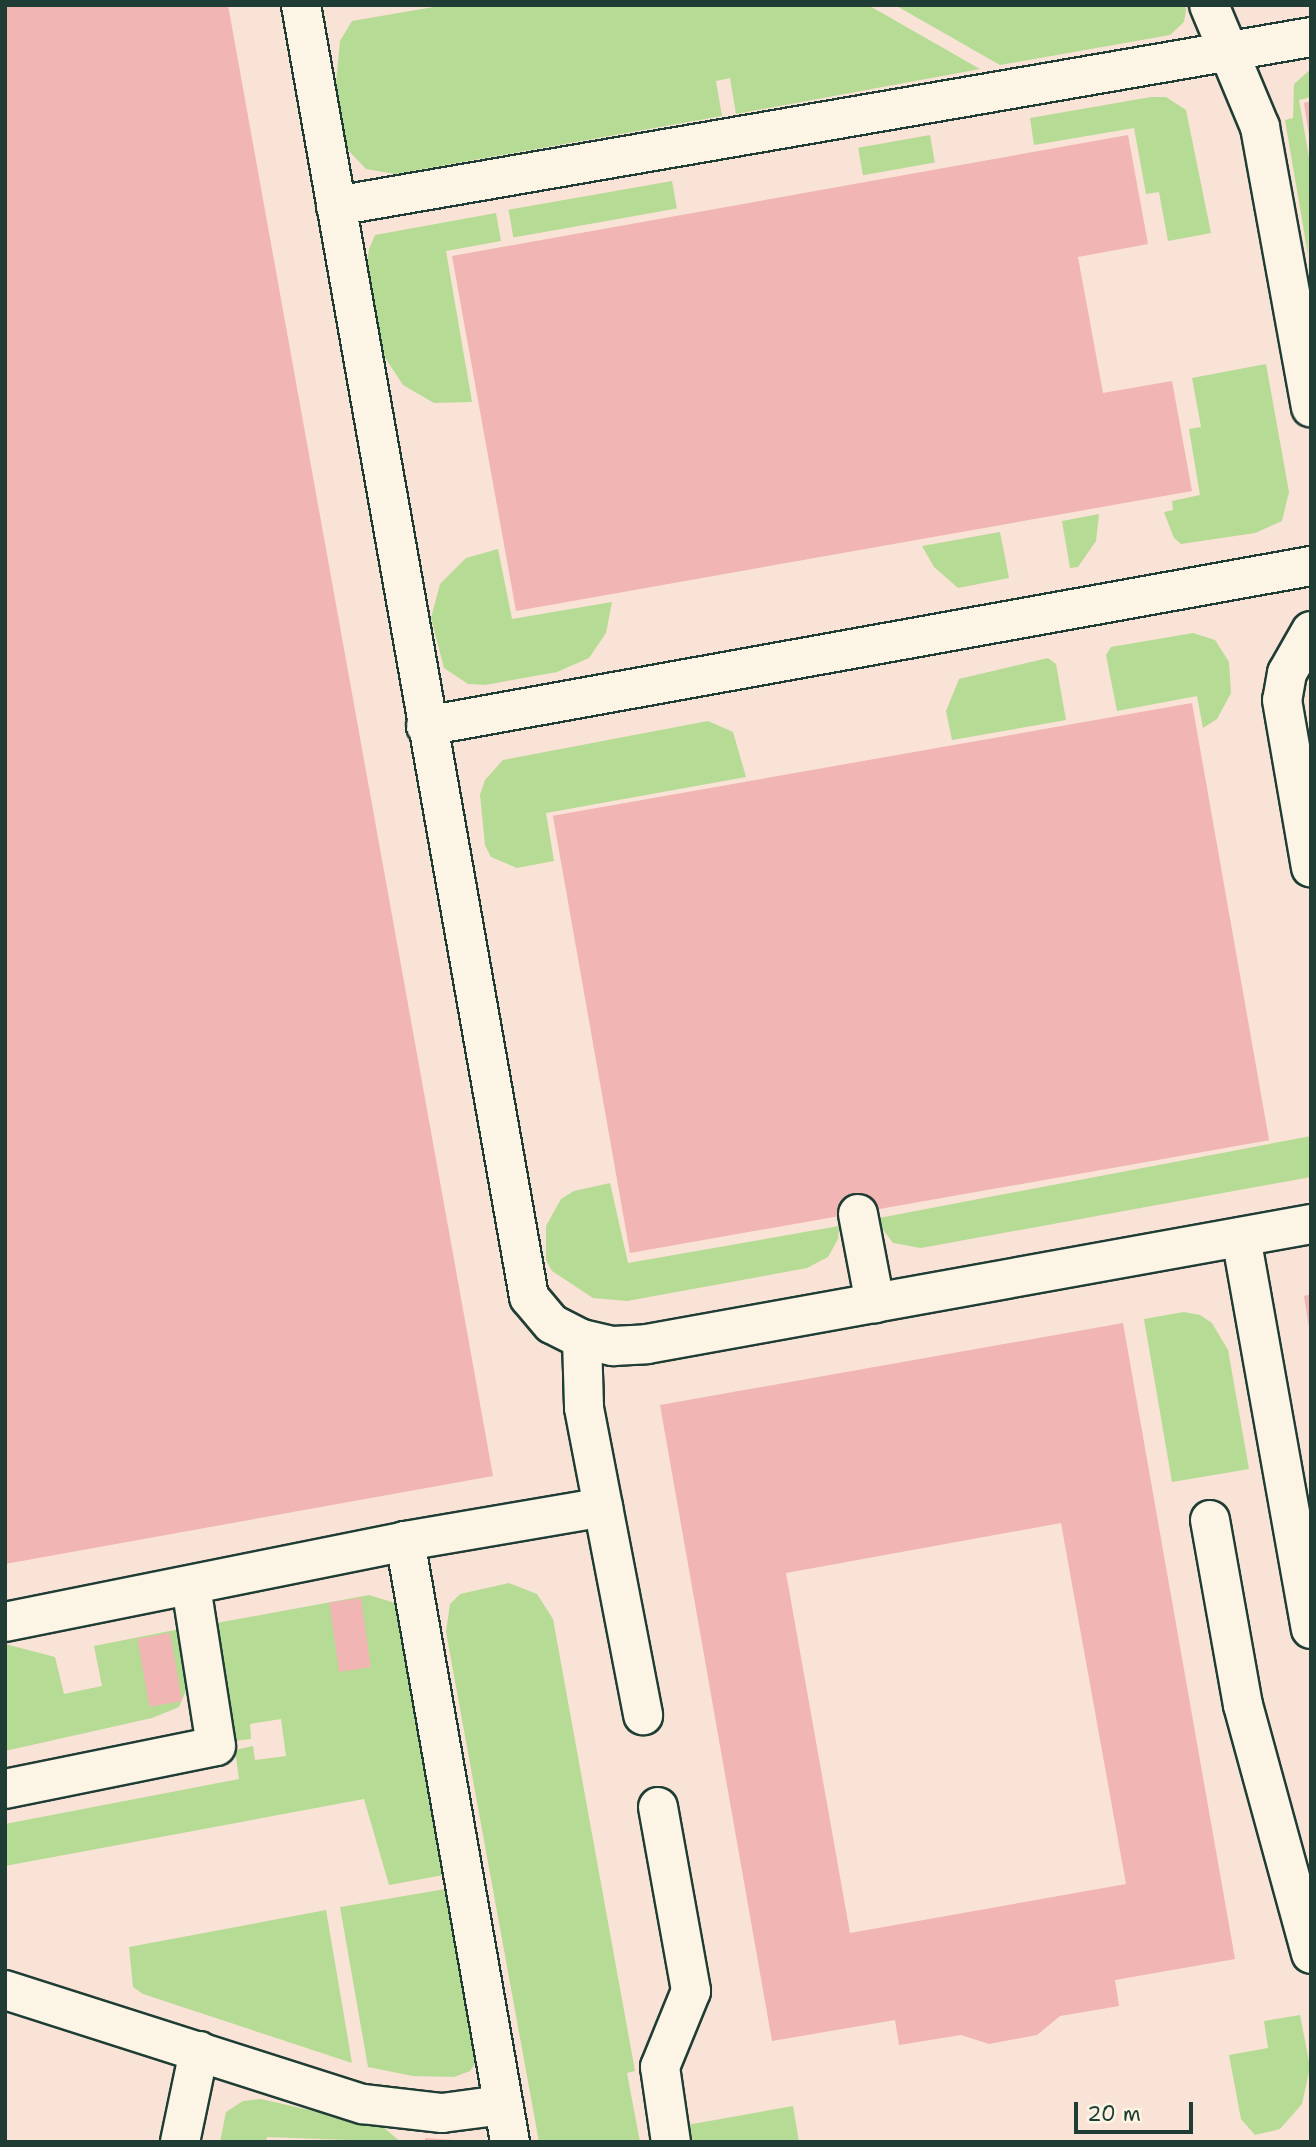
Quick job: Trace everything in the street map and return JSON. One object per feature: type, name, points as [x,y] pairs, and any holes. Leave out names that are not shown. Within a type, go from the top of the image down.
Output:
[{"type":"lane","points":[[301,5],[426,726],[529,1297],[552,1324],[582,1339],[613,1346],[647,1344],[1311,1224]]},
{"type":"lane","points":[[1209,5],[1226,51],[1261,127],[1311,407]]},
{"type":"lane","points":[[336,206],[1311,37]]},
{"type":"lane","points":[[426,726],[1311,566]]},
{"type":"lane","points":[[1311,631],[1287,673],[1282,700],[1311,868]]},
{"type":"lane","points":[[858,1214],[875,1303]]},
{"type":"lane","points":[[1241,1237],[1300,1504],[1311,1629]]},
{"type":"lane","points":[[582,1339],[584,1408],[643,1716]]},
{"type":"lane","points":[[5,1622],[405,1541],[603,1507]]},
{"type":"lane","points":[[1210,1520],[1243,1705],[1311,1954]]},
{"type":"lane","points":[[5,1990],[363,2104],[507,2124],[405,1541]]},
{"type":"lane","points":[[5,1790],[216,1746],[191,1586]]},
{"type":"lane","points":[[658,1807],[691,1991],[660,2067],[671,2142]]},
{"type":"lane","points":[[180,2142],[199,2051]]},
{"type":"green space","points":[[445,5],[868,5],[980,69],[736,114],[730,78],[716,81],[722,116],[395,174],[366,169],[348,150],[343,135],[336,83],[340,41],[352,21]]},
{"type":"green space","points":[[895,5],[1185,5],[1186,10],[1184,22],[1170,35],[1000,65]]},
{"type":"green space","points":[[1311,69],[1311,97],[1299,100],[1311,169],[1308,255],[1285,120],[1293,118],[1294,84]]},
{"type":"green space","points":[[1151,97],[1166,97],[1186,110],[1211,233],[1168,241],[1159,192],[1146,194],[1134,128],[1034,145],[1030,118]]},
{"type":"green space","points":[[930,135],[935,163],[863,175],[858,148]]},
{"type":"green space","points":[[672,181],[677,209],[513,237],[509,210]]},
{"type":"green space","points":[[496,213],[501,241],[446,251],[472,402],[434,403],[403,385],[384,356],[367,264],[369,249],[375,235]]},
{"type":"green space","points":[[1266,364],[1289,492],[1282,521],[1255,533],[1181,544],[1174,538],[1164,512],[1173,510],[1172,501],[1200,495],[1189,429],[1201,427],[1192,378]]},
{"type":"green space","points":[[1099,514],[1096,541],[1078,567],[1070,568],[1062,521]]},
{"type":"green space","points":[[1000,532],[1009,578],[958,588],[934,567],[922,546]]},
{"type":"green space","points":[[498,549],[512,619],[612,602],[606,633],[589,658],[557,672],[485,685],[468,684],[444,668],[431,618],[440,584],[466,558]]},
{"type":"green space","points":[[1193,633],[1215,640],[1229,662],[1231,693],[1217,719],[1203,728],[1197,696],[1117,711],[1106,655],[1111,647]]},
{"type":"green space","points":[[1048,658],[1056,664],[1066,720],[952,740],[946,711],[959,679]]},
{"type":"green space","points":[[708,721],[733,732],[746,777],[546,813],[554,861],[517,868],[491,857],[485,845],[480,795],[485,780],[503,760]]},
{"type":"green space","points":[[1311,1136],[1311,1177],[921,1248],[893,1243],[881,1227],[879,1218]]},
{"type":"green space","points":[[610,1183],[628,1263],[839,1226],[838,1239],[828,1257],[807,1268],[627,1301],[593,1298],[552,1271],[546,1260],[546,1226],[561,1199],[574,1191]]},
{"type":"green space","points":[[1184,1312],[1200,1315],[1212,1323],[1228,1350],[1249,1469],[1172,1482],[1144,1319]]},
{"type":"green space","points":[[509,1583],[537,1594],[553,1619],[635,2071],[627,2073],[640,2142],[539,2142],[446,1632],[450,1604],[460,1594]]},
{"type":"green space","points":[[369,1595],[395,1603],[402,1615],[449,1874],[389,1885],[364,1799],[5,1866],[5,1824],[239,1779],[235,1750],[253,1746],[255,1760],[286,1756],[281,1719],[250,1724],[251,1739],[233,1741],[217,1623]]},
{"type":"green space","points":[[180,1629],[189,1683],[179,1707],[152,1718],[5,1751],[5,1644],[55,1657],[64,1694],[102,1686],[94,1646]]},
{"type":"green space","points":[[451,1888],[481,2055],[470,2071],[454,2077],[413,2076],[368,2067],[340,1907]]},
{"type":"green space","points":[[326,1910],[352,2063],[143,1994],[133,1987],[129,1947]]},
{"type":"green space","points":[[1300,2015],[1310,2067],[1302,2104],[1280,2129],[1255,2135],[1241,2119],[1229,2055],[1268,2048],[1264,2021]]},
{"type":"green space","points":[[261,2099],[383,2127],[401,2142],[267,2137],[266,2142],[220,2142],[226,2112],[243,2101]]},
{"type":"green space","points":[[793,2106],[799,2142],[690,2142],[687,2125]]},
{"type":"building","points":[[5,5],[228,5],[493,1476],[5,1564]]},
{"type":"building","points":[[1311,101],[1311,134],[1309,135],[1304,103]]},
{"type":"building","points":[[1128,135],[1148,244],[1078,257],[1103,393],[1172,381],[1192,491],[516,611],[452,256]]},
{"type":"building","points":[[1192,703],[1269,1140],[630,1253],[553,816]]},
{"type":"building","points":[[1311,1294],[1311,1328],[1309,1328],[1304,1296]]},
{"type":"building","points":[[1123,1323],[1235,1959],[1115,1980],[1119,2006],[1060,2016],[1037,2035],[989,2044],[961,2035],[899,2045],[895,2020],[772,2041],[660,1405]],"holes":[[[1061,1523],[1126,1884],[850,1933],[786,1573]]]},
{"type":"building","points":[[361,1598],[371,1667],[339,1672],[329,1602]]},
{"type":"building","points":[[170,1633],[182,1701],[149,1707],[138,1639]]},
{"type":"building","points":[[425,2138],[453,2140],[453,2142],[425,2142]]}]
